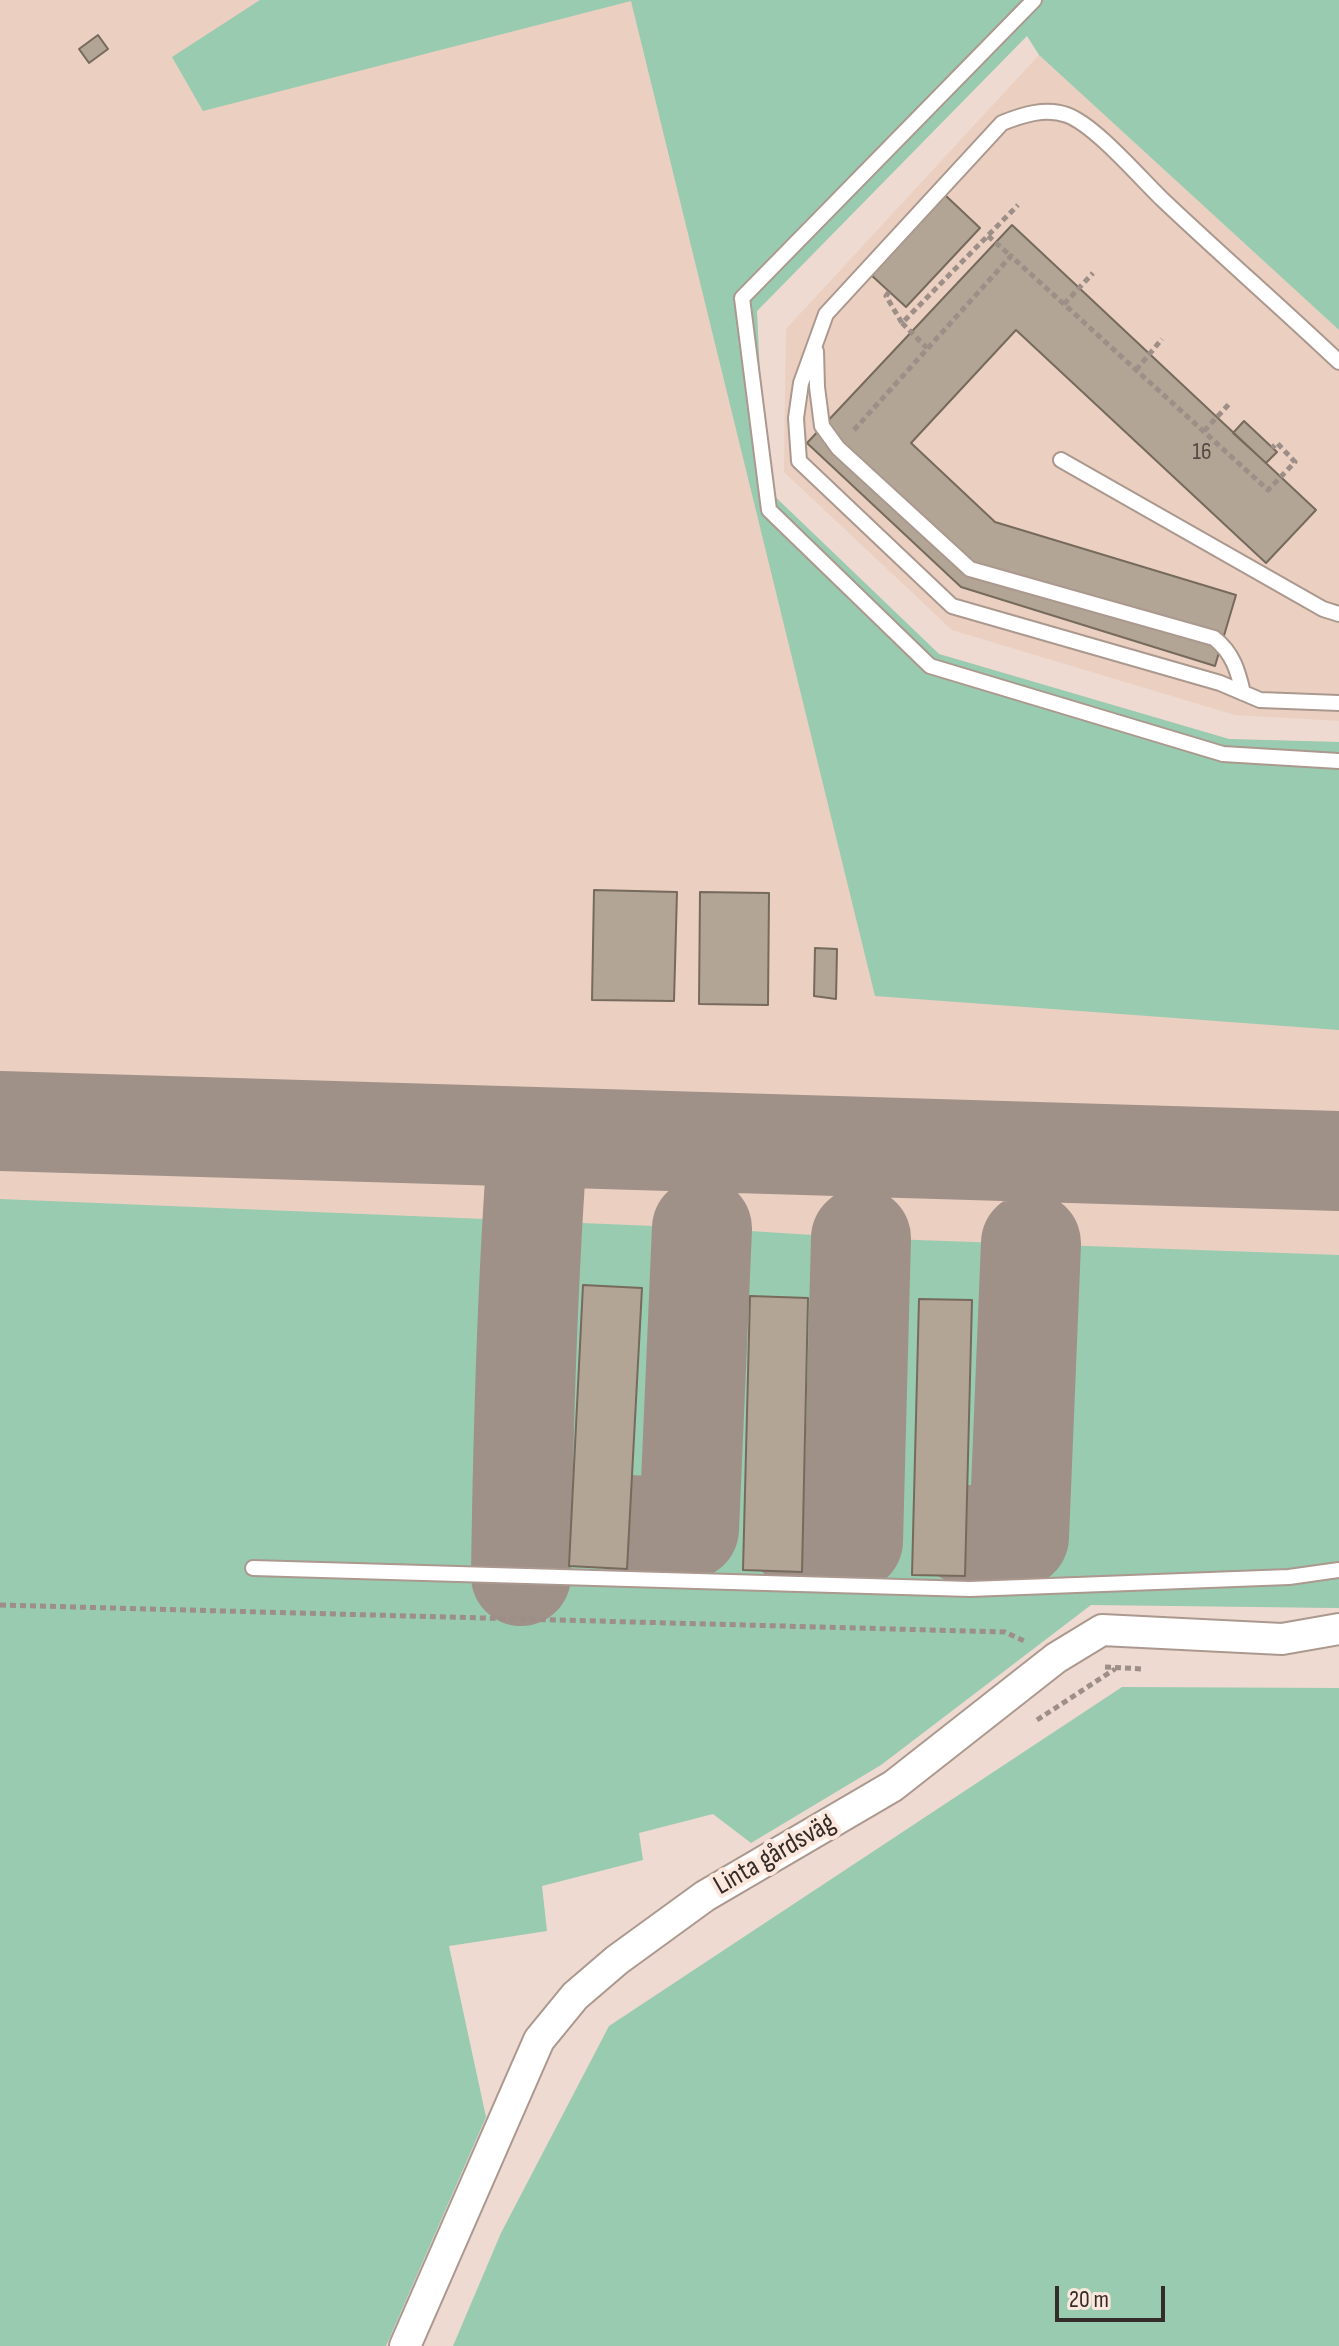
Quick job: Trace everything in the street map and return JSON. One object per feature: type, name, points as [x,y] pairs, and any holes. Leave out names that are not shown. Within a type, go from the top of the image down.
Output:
[{"type":"street","name":"Linta gårdsväg","points":[[405,2346],[539,2040],[575,1996],[617,1960],[705,1896],[893,1786],[1056,1658],[1102,1630],[1282,1639],[1339,1629]]},
{"type":"lane","points":[[1034,0],[742,298],[769,510],[930,666],[1223,754],[1339,761]]},
{"type":"lane","points":[[1339,362],[1089,128],[1067,114],[1044,112],[1022,115],[1002,123],[826,314],[801,383],[796,418],[799,461],[952,606],[1220,683],[1260,700],[1339,703]]},
{"type":"lane","points":[[815,342],[822,426],[838,448],[970,569],[1214,638],[1236,663],[1243,693]]},
{"type":"lane","points":[[1061,460],[1323,609],[1339,614]]},
{"type":"lane","points":[[253,1568],[970,1589],[1289,1577],[1339,1570]]},
{"type":"path","points":[[902,323],[1018,205]]},
{"type":"path","points":[[988,236],[1268,490],[1295,462],[1277,443],[1272,448]]},
{"type":"path","points":[[838,448],[1011,256]]},
{"type":"path","points":[[1064,304],[1093,273]]},
{"type":"path","points":[[889,292],[886,296],[902,323],[927,348]]},
{"type":"path","points":[[1136,370],[1162,339]]},
{"type":"path","points":[[1204,431],[1230,403]]},
{"type":"path","points":[[0,1605],[1005,1632],[1056,1658],[1115,1669],[1147,1669]]},
{"type":"path","points":[[1037,1720],[1115,1669]]},
{"type":"shaded area","points":[[0,0],[1057,0],[1027,35],[757,311],[765,487],[939,654],[1229,739],[1339,742],[1339,1608],[0,1588]]},
{"type":"shaded area","points":[[1039,55],[1339,330],[1339,721],[1235,715],[952,630],[784,472],[786,329]]},
{"type":"green space","points":[[260,0],[1339,0],[1339,330],[1039,55],[1027,36],[757,311],[765,487],[939,654],[1229,739],[1339,742],[1339,1030],[875,996],[631,1],[203,111],[172,57]]},
{"type":"green space","points":[[0,1199],[702,1228],[861,1238],[1339,1255],[1339,1608],[1091,1605],[881,1765],[751,1843],[713,1814],[639,1833],[643,1860],[542,1886],[547,1931],[449,1946],[486,2117],[386,2346],[0,2346]]},
{"type":"green space","points":[[1122,1687],[1339,1688],[1339,2346],[453,2346],[501,2233],[609,2026]]},
{"type":"building","points":[[98,35],[108,49],[89,63],[79,49]]},
{"type":"building","points":[[945,195],[980,228],[906,307],[870,274]]},
{"type":"building","points":[[1012,225],[1316,510],[1266,563],[1016,330],[911,443],[995,522],[1236,595],[1215,666],[961,587],[807,443]]},
{"type":"building","points":[[1244,421],[1277,452],[1266,463],[1233,433]]},
{"type":"building","points":[[594,890],[677,892],[674,1001],[592,1000]]},
{"type":"building","points":[[700,892],[769,893],[768,1005],[699,1004]]},
{"type":"building","points":[[815,948],[837,949],[836,999],[814,996]]},
{"type":"building","points":[[583,1285],[642,1288],[627,1569],[569,1566]]},
{"type":"building","points":[[750,1296],[808,1298],[802,1572],[743,1570]]},
{"type":"building","points":[[919,1299],[972,1300],[965,1576],[912,1575]]},
{"type":"taxiway","points":[[0,1121],[1339,1161]]},
{"type":"taxiway","points":[[521,1576],[526,1357],[538,1138]]},
{"type":"taxiway","points":[[629,1525],[689,1529],[702,1228]]},
{"type":"taxiway","points":[[802,1541],[853,1541],[861,1238]]},
{"type":"taxiway","points":[[967,1535],[1019,1537],[1031,1243]]}]
